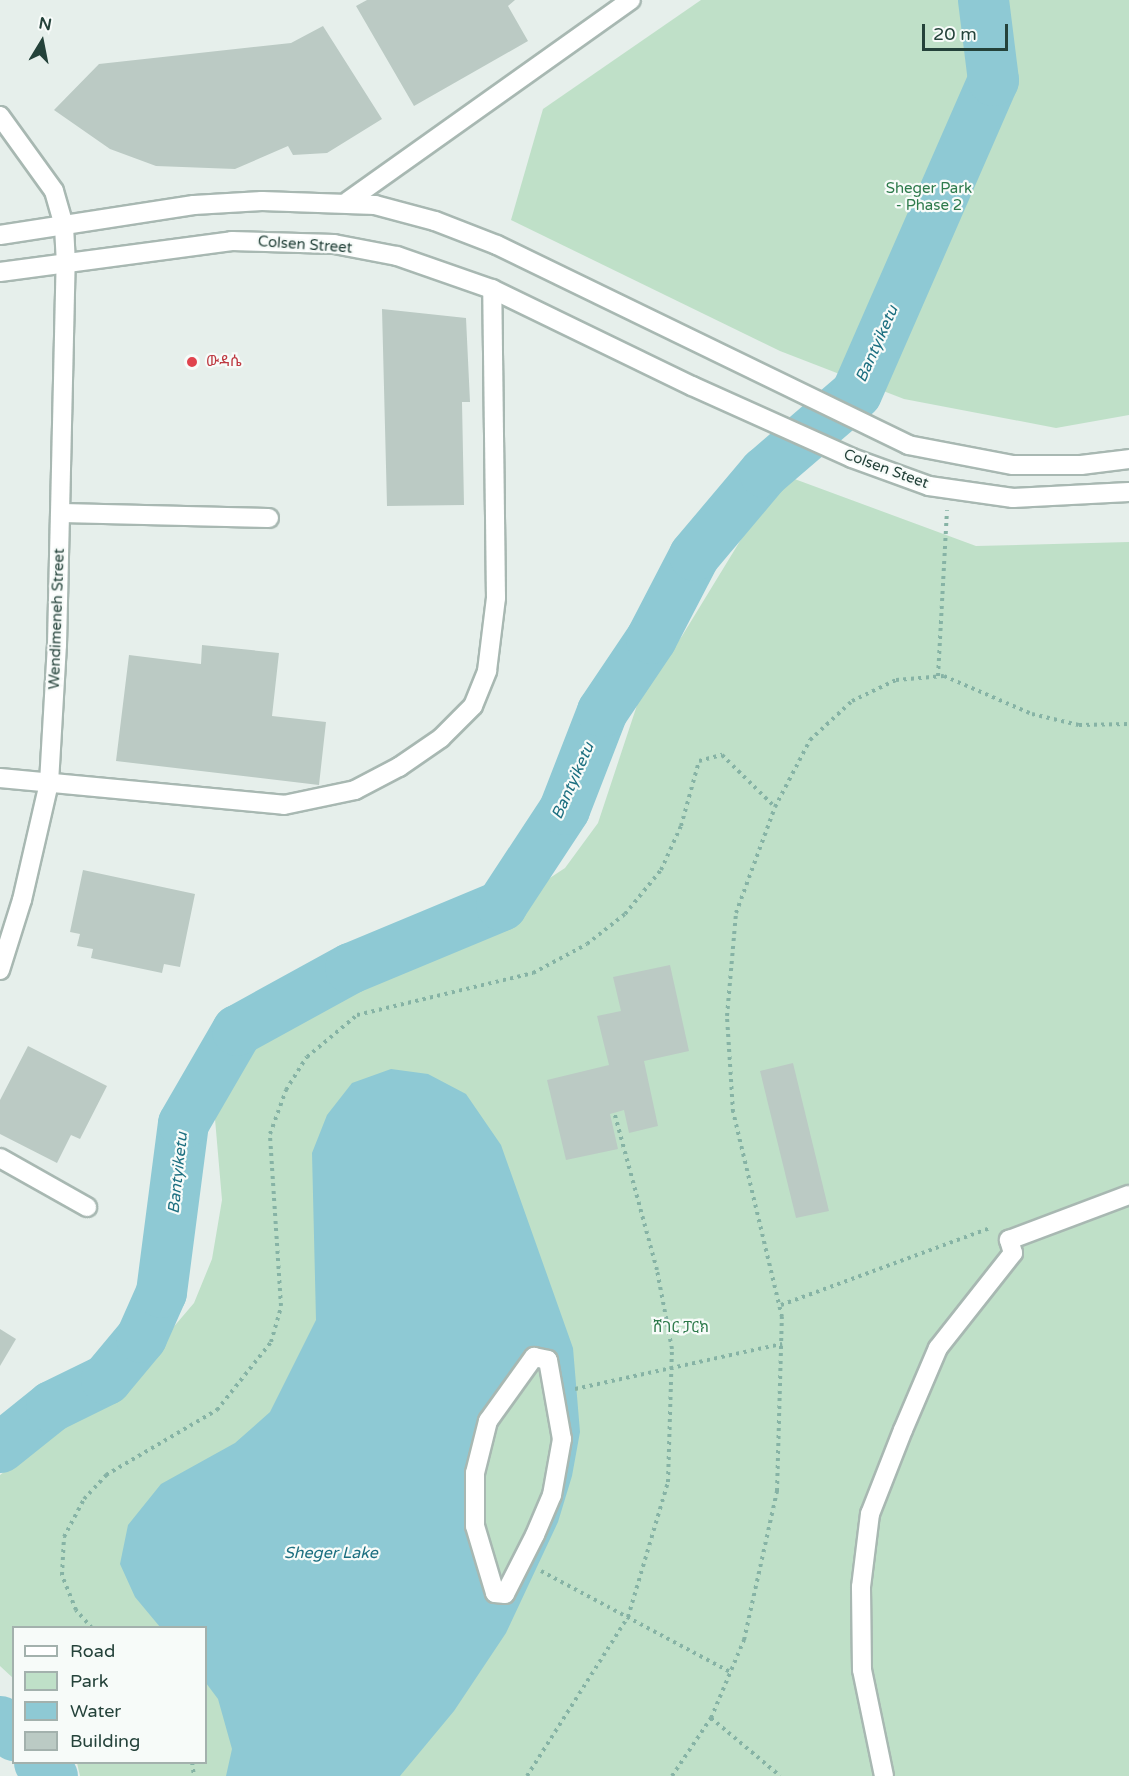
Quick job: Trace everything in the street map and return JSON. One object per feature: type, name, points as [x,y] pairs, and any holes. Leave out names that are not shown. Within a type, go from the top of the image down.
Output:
[{"type":"street","points":[[348,201],[631,0]]},
{"type":"street","name":"Wendimeneh Street","points":[[0,116],[54,191],[64,226],[66,262],[61,513],[49,783],[22,900],[0,970]]},
{"type":"street","points":[[0,235],[194,205],[348,201],[435,220],[497,244],[870,429],[908,445],[1013,465],[1081,465],[1129,459]]},
{"type":"street","name":"Colsen Street","points":[[0,272],[232,241],[334,244],[398,256],[492,290],[692,386]]},
{"type":"street","points":[[0,778],[284,805],[355,790],[399,767],[441,738],[474,706],[487,671],[496,598],[492,290]]},
{"type":"street","name":"Colsen Steet","points":[[692,386],[852,458],[948,489],[1013,498],[1129,492]]},
{"type":"street","points":[[61,513],[269,518]]},
{"type":"street","points":[[0,1158],[87,1207]]},
{"type":"street","points":[[884,1776],[862,1670],[861,1587],[870,1514],[907,1419],[938,1348],[1013,1253],[1009,1240],[1129,1195]]},
{"type":"street","points":[[534,1358],[548,1360],[562,1439],[552,1495],[535,1535],[506,1594],[495,1593],[475,1526],[475,1473],[488,1421],[534,1358]]},
{"type":"path","points":[[938,676],[948,489]]},
{"type":"path","points":[[672,1776],[711,1718],[730,1672],[761,1576],[777,1491],[782,1344],[780,1305],[733,1112],[727,1016],[736,913],[775,807],[810,740],[852,701],[896,680],[938,676],[1032,714],[1079,725],[1129,724]]},
{"type":"path","points":[[90,1626],[76,1610],[62,1575],[64,1537],[84,1499],[106,1475],[217,1410],[271,1342],[280,1306],[270,1134],[286,1090],[307,1057],[357,1015],[534,972],[586,944],[625,914],[661,870],[681,826],[699,761],[722,755],[775,807]]},
{"type":"path","points":[[527,1776],[628,1617],[668,1482],[672,1368],[661,1290],[615,1115]]},
{"type":"path","points":[[780,1305],[994,1227]]},
{"type":"path","points":[[577,1388],[782,1344]]},
{"type":"path","points":[[538,1570],[730,1672]]},
{"type":"path","points":[[711,1718],[780,1776]]},
{"type":"green space","name":"Sheger Park - Phase 2","points":[[701,0],[1129,0],[1129,415],[1056,428],[904,399],[780,351],[511,220],[543,109]]},
{"type":"green space","name":"ሸገር ፓርክ","points":[[781,474],[976,546],[1129,542],[1129,1776],[80,1776],[77,1764],[207,1764],[207,1626],[12,1626],[12,1677],[0,1666],[0,1475],[136,1371],[194,1303],[212,1259],[222,1200],[215,1119],[226,1077],[253,1034],[299,995],[445,947],[565,868],[598,823],[642,690],[682,636]]},
{"type":"water","name":"Sheger Lake","points":[[391,1069],[428,1074],[466,1094],[501,1145],[573,1348],[580,1432],[572,1476],[558,1522],[506,1633],[454,1711],[400,1776],[226,1776],[232,1749],[218,1699],[207,1684],[207,1626],[159,1626],[135,1597],[120,1564],[128,1525],[161,1484],[235,1443],[270,1412],[316,1320],[312,1153],[327,1115],[352,1083]],"holes":[[[534,1358],[548,1360],[562,1439],[535,1535],[494,1593],[475,1473],[488,1421]]]},
{"type":"building","points":[[367,0],[515,0],[508,6],[528,41],[414,106],[356,6]]},
{"type":"building","points":[[323,26],[382,119],[327,153],[293,155],[288,146],[235,169],[156,166],[110,149],[54,110],[99,64],[291,43]]},
{"type":"building","points":[[382,309],[466,318],[470,402],[462,402],[464,505],[387,506]]},
{"type":"building","points":[[202,645],[279,653],[272,716],[326,722],[319,785],[116,761],[129,655],[201,664]]},
{"type":"building","points":[[83,870],[195,894],[180,967],[164,964],[162,973],[91,958],[93,949],[77,946],[80,934],[70,932]]},
{"type":"building","points":[[670,965],[689,1051],[644,1061],[658,1126],[629,1133],[624,1110],[610,1114],[618,1149],[566,1160],[547,1080],[609,1065],[597,1016],[621,1011],[613,977]]},
{"type":"building","points":[[28,1046],[107,1086],[80,1139],[71,1135],[57,1163],[0,1134],[0,1100]]},
{"type":"building","points":[[793,1063],[829,1211],[796,1218],[760,1071]]},
{"type":"building","points":[[0,1329],[16,1339],[0,1366]]},
{"type":"waterway","name":"Bantyiketu","points":[[0,1447],[51,1406],[106,1379],[141,1337],[161,1292],[183,1123],[237,1030],[350,968],[501,905],[564,809],[602,711],[651,638],[694,555],[764,472],[856,393],[993,80],[983,0]]},
{"type":"waterway","name":"Bantyiketu","points":[[0,1721],[12,1733]]},
{"type":"waterway","name":"Bantyiketu","points":[[41,1764],[52,1776]]},
{"type":"place","name":"ውዳሴ","points":[[192,362]]}]
